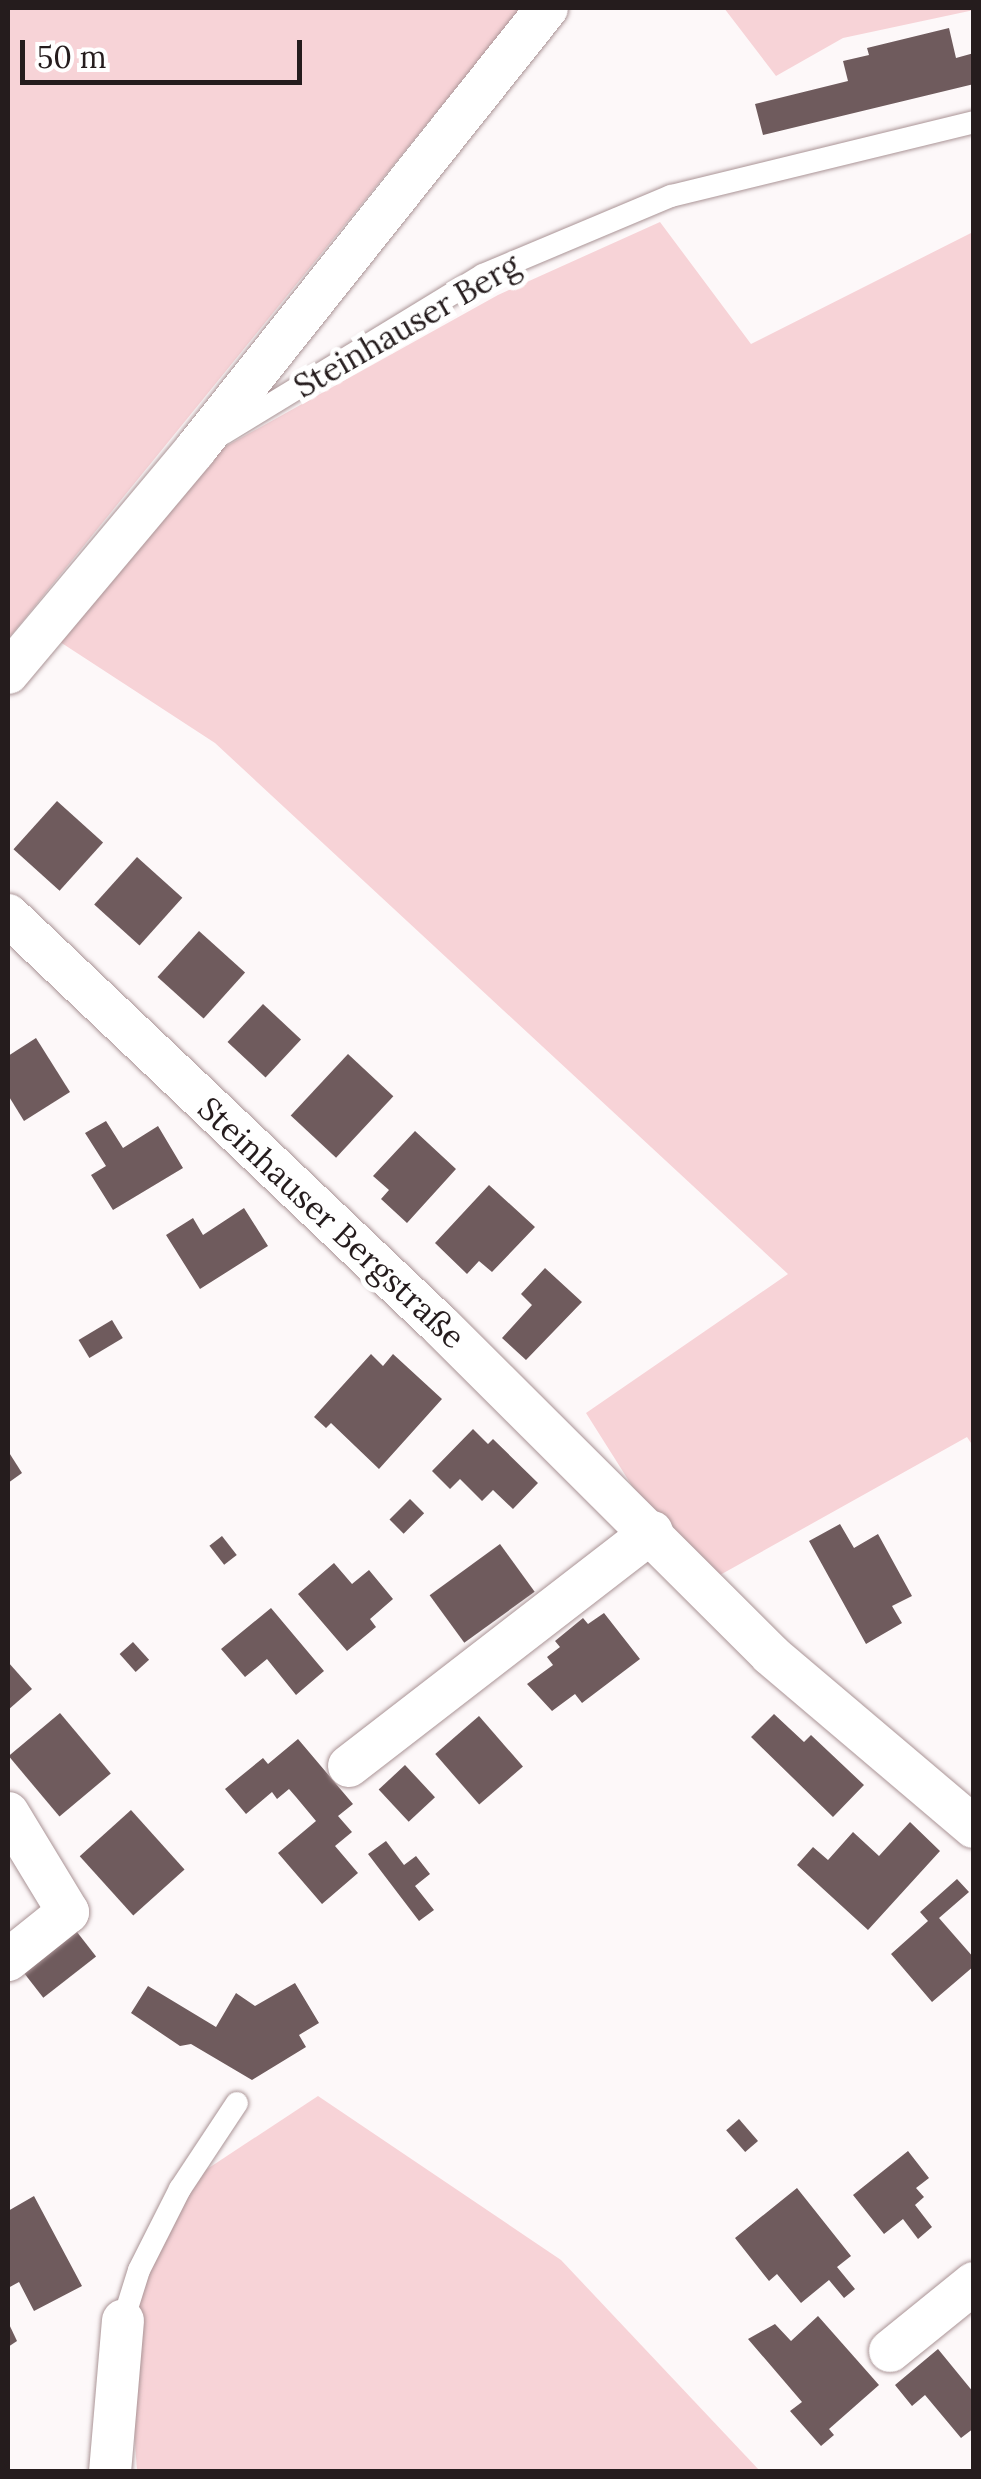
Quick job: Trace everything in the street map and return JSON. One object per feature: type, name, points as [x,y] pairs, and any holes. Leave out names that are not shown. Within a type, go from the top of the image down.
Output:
[{"type":"street","name":"Steinhauser Berg","points":[[8,673],[195,450],[547,8]]},
{"type":"street","name":"Steinhauser Bergstraße","points":[[8,916],[652,1532],[771,1655],[974,1827]]},
{"type":"street","points":[[349,1766],[652,1532]]},
{"type":"street","points":[[8,1814],[68,1912],[8,1960]]},
{"type":"street","points":[[890,2350],[974,2283]]},
{"type":"street","points":[[110,2472],[123,2321]]},
{"type":"lane","name":"Steinhauser Berg","points":[[195,450],[482,275],[671,196],[974,122]]},
{"type":"lane","points":[[123,2321],[139,2270],[180,2189],[237,2103]]},
{"type":"shaded area","points":[[8,8],[521,8],[8,639]]},
{"type":"shaded area","points":[[724,8],[974,10],[843,38],[776,76]]},
{"type":"shaded area","points":[[660,222],[751,344],[973,232],[973,1446],[967,1437],[711,1580],[658,1527],[586,1413],[788,1274],[215,743],[54,638],[212,454],[498,295]]},
{"type":"shaded area","points":[[318,2096],[561,2260],[760,2471],[137,2471],[128,2344],[142,2272],[183,2185]]},
{"type":"building","points":[[949,28],[956,58],[974,53],[974,84],[763,135],[755,104],[848,81],[843,61],[869,55],[867,48]]},
{"type":"building","points":[[57,801],[103,842],[60,891],[14,849]]},
{"type":"building","points":[[137,857],[182,898],[140,945],[94,905]]},
{"type":"building","points":[[199,931],[245,972],[204,1019],[158,977]]},
{"type":"building","points":[[263,1004],[301,1039],[266,1077],[228,1042]]},
{"type":"building","points":[[36,1038],[70,1092],[24,1121],[8,1095],[8,1056]]},
{"type":"building","points":[[348,1054],[393,1096],[336,1158],[291,1115]]},
{"type":"building","points":[[106,1121],[123,1148],[158,1126],[183,1168],[113,1210],[91,1175],[106,1166],[85,1133]]},
{"type":"building","points":[[415,1131],[456,1169],[407,1223],[381,1199],[389,1190],[373,1176]]},
{"type":"building","points":[[489,1185],[535,1227],[492,1272],[479,1261],[467,1274],[435,1243]]},
{"type":"building","points":[[244,1208],[268,1246],[200,1289],[166,1235],[193,1218],[203,1235]]},
{"type":"building","points":[[545,1268],[582,1302],[526,1360],[502,1338],[532,1305],[521,1294]]},
{"type":"building","points":[[112,1320],[123,1338],[89,1358],[79,1340]]},
{"type":"building","points":[[371,1354],[383,1366],[393,1354],[442,1399],[379,1469],[331,1423],[326,1428],[314,1417]]},
{"type":"building","points":[[473,1429],[488,1444],[493,1439],[538,1483],[513,1509],[493,1490],[482,1501],[460,1479],[450,1489],[432,1471]]},
{"type":"building","points":[[8,1451],[22,1473],[8,1483]]},
{"type":"building","points":[[410,1499],[424,1513],[404,1534],[389,1520]]},
{"type":"building","points":[[840,1524],[854,1548],[878,1534],[912,1596],[892,1606],[902,1623],[866,1644],[809,1541]]},
{"type":"building","points":[[222,1536],[237,1555],[224,1565],[209,1546]]},
{"type":"building","points":[[500,1544],[535,1592],[464,1643],[430,1595]]},
{"type":"building","points":[[334,1563],[352,1584],[369,1570],[393,1599],[370,1619],[376,1627],[347,1651],[298,1594]]},
{"type":"building","points":[[271,1608],[324,1671],[296,1695],[267,1659],[245,1677],[221,1649]]},
{"type":"building","points":[[604,1613],[640,1659],[582,1703],[575,1694],[552,1711],[527,1684],[553,1665],[547,1657],[560,1647],[555,1641],[583,1618],[588,1624]]},
{"type":"building","points":[[133,1642],[149,1660],[136,1672],[120,1654]]},
{"type":"building","points":[[8,1662],[32,1689],[8,1710]]},
{"type":"building","points":[[60,1713],[111,1774],[59,1817],[9,1756]]},
{"type":"building","points":[[774,1714],[804,1742],[811,1735],[864,1785],[833,1817],[751,1737]]},
{"type":"building","points":[[479,1716],[523,1767],[479,1805],[435,1754]]},
{"type":"building","points":[[298,1739],[353,1804],[338,1816],[352,1832],[335,1846],[358,1873],[322,1904],[278,1853],[316,1821],[296,1797],[289,1789],[277,1799],[272,1792],[246,1814],[225,1789],[263,1758],[268,1764]]},
{"type":"building","points":[[405,1765],[435,1797],[409,1822],[379,1790]]},
{"type":"building","points":[[131,1810],[185,1869],[133,1916],[80,1856]]},
{"type":"building","points":[[910,1822],[940,1851],[868,1930],[797,1865],[813,1847],[828,1860],[853,1832],[879,1856]]},
{"type":"building","points":[[386,1841],[404,1865],[416,1856],[430,1874],[415,1886],[434,1910],[419,1921],[368,1854]]},
{"type":"building","points":[[957,1879],[969,1892],[939,1918],[974,1958],[974,1966],[932,2002],[891,1954],[928,1921],[920,1912]]},
{"type":"building","points":[[77,1932],[96,1956],[43,1998],[24,1973]]},
{"type":"building","points":[[295,1983],[319,2023],[299,2035],[306,2047],[252,2080],[191,2044],[180,2046],[131,2013],[148,1986],[216,2027],[236,1993],[255,2006]]},
{"type":"building","points":[[739,2119],[758,2141],[745,2152],[726,2130]]},
{"type":"building","points":[[908,2151],[929,2178],[916,2188],[924,2197],[915,2205],[932,2227],[918,2239],[903,2219],[884,2234],[853,2195]]},
{"type":"building","points":[[797,2188],[851,2256],[837,2267],[855,2289],[844,2298],[829,2280],[801,2303],[777,2274],[769,2281],[735,2238]]},
{"type":"building","points":[[34,2196],[82,2286],[34,2311],[19,2282],[8,2288],[8,2211]]},
{"type":"building","points":[[818,2316],[879,2385],[829,2429],[834,2435],[821,2446],[790,2411],[802,2402],[748,2339],[775,2324],[791,2341]]},
{"type":"building","points":[[8,2322],[17,2341],[8,2347]]},
{"type":"building","points":[[938,2349],[974,2393],[974,2428],[961,2438],[925,2395],[912,2406],[895,2385]]}]
